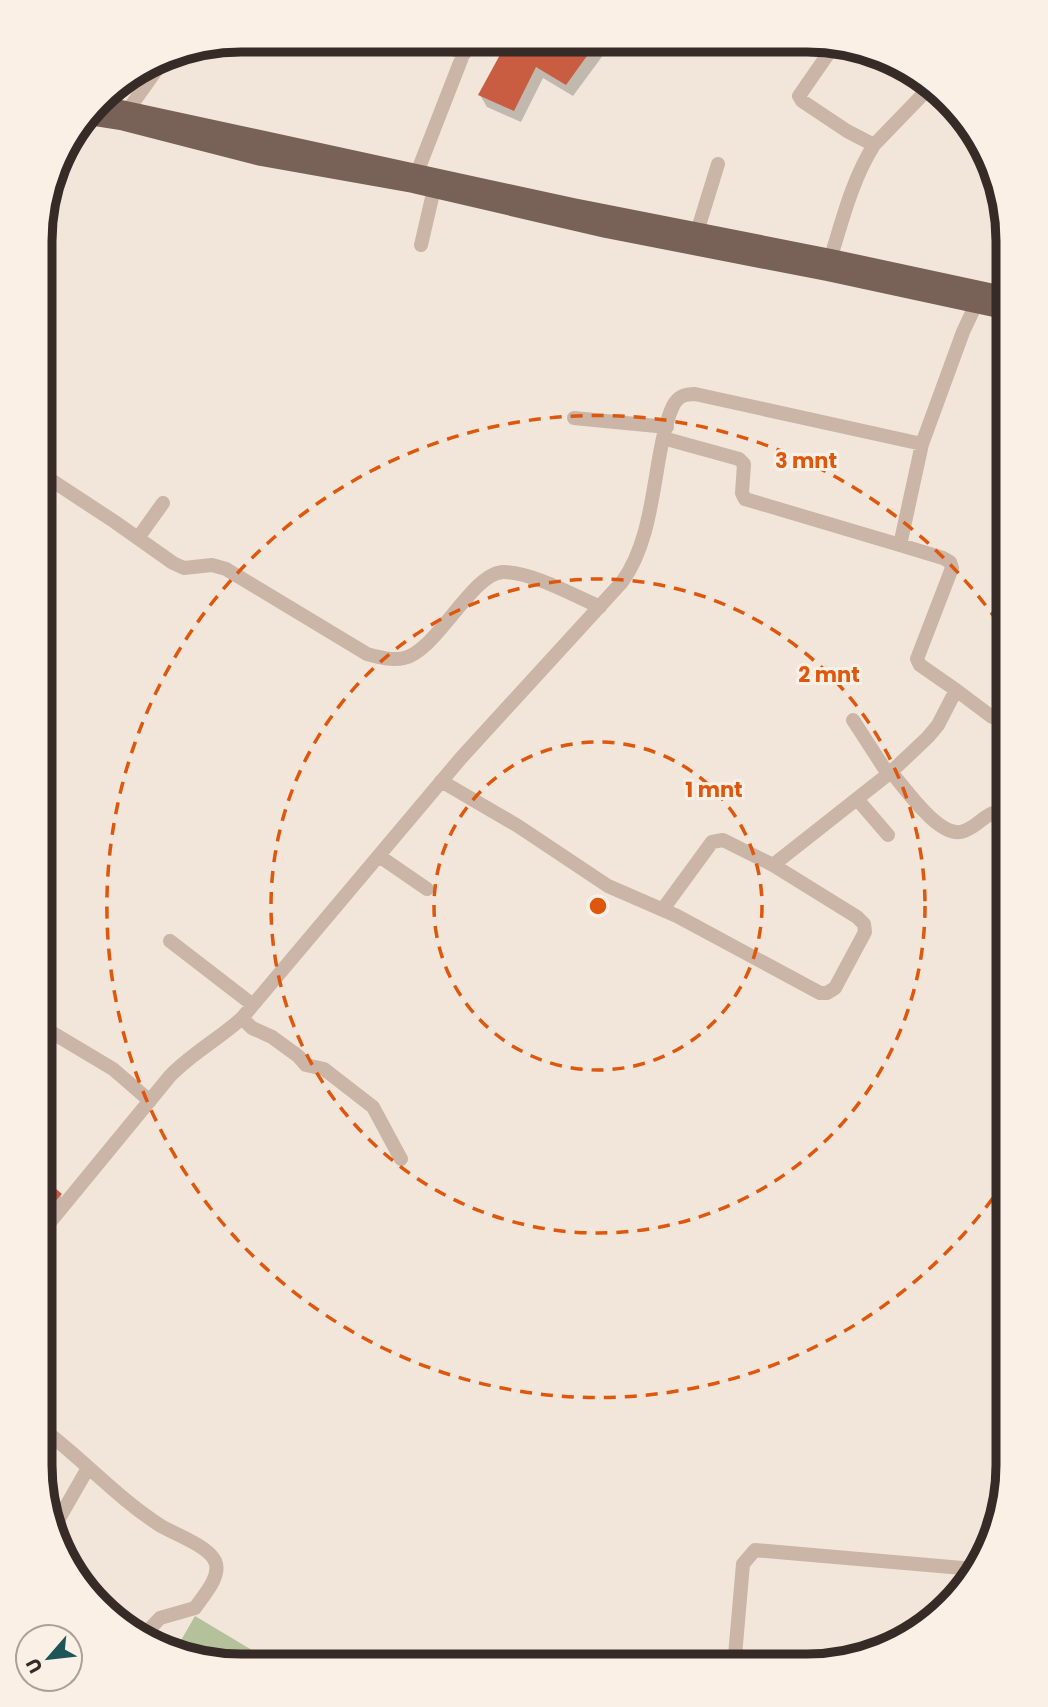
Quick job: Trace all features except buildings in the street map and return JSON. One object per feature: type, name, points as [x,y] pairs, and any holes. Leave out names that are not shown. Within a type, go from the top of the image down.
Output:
[{"type":"main road","points":[[108,108],[124,116]]},
{"type":"main road","points":[[100,116],[124,116],[415,178],[697,232],[976,298],[996,306]]},
{"type":"main road","points":[[415,178],[434,189],[606,229],[829,265]]},
{"type":"main road","points":[[976,298],[996,297]]},
{"type":"street","points":[[415,178],[464,53]]},
{"type":"street","points":[[828,54],[799,96],[802,101],[847,131],[874,145]]},
{"type":"street","points":[[124,116],[153,75]]},
{"type":"street","points":[[829,265],[867,156],[874,145],[924,93]]},
{"type":"street","points":[[697,232],[718,164]]},
{"type":"street","points":[[421,245],[434,189]]},
{"type":"street","points":[[900,545],[922,444],[976,298]]},
{"type":"street","points":[[53,1218],[183,1062],[228,1032],[243,1018],[441,781],[622,582],[636,557],[650,507],[665,433],[678,398],[695,394],[922,444]]},
{"type":"street","points":[[574,418],[665,433],[739,459],[744,464],[742,493],[745,499],[950,562],[952,568],[917,659],[920,665],[992,717],[996,716]]},
{"type":"street","points":[[53,481],[173,563],[184,568],[212,565],[240,576],[367,654],[379,657],[401,659],[419,650],[473,592],[499,572],[525,575],[600,607]]},
{"type":"street","points":[[138,538],[163,503]]},
{"type":"street","points":[[773,865],[890,773],[938,725],[956,690]]},
{"type":"street","points":[[853,720],[890,773],[934,821],[952,833],[968,830],[996,811]]},
{"type":"street","points":[[441,781],[518,825],[595,878],[663,909],[820,993],[827,993],[835,988],[865,932],[864,924],[858,916],[773,865],[718,839],[712,842],[663,909]]},
{"type":"street","points":[[858,799],[888,835]]},
{"type":"street","points":[[379,856],[427,889]]},
{"type":"street","points":[[170,941],[253,1004]]},
{"type":"street","points":[[243,1018],[252,1028],[272,1037],[306,1065],[324,1069],[373,1107],[401,1159]]},
{"type":"street","points":[[53,1033],[113,1069],[150,1101]]},
{"type":"street","points":[[53,1438],[160,1525],[209,1553],[216,1562],[216,1574],[195,1608],[160,1618],[148,1630]]},
{"type":"street","points":[[60,1517],[88,1468]]},
{"type":"street","points":[[735,1654],[743,1564],[755,1550],[965,1568]]},
{"type":"green space","points":[[195,1616],[259,1654],[216,1653],[179,1644]]}]
